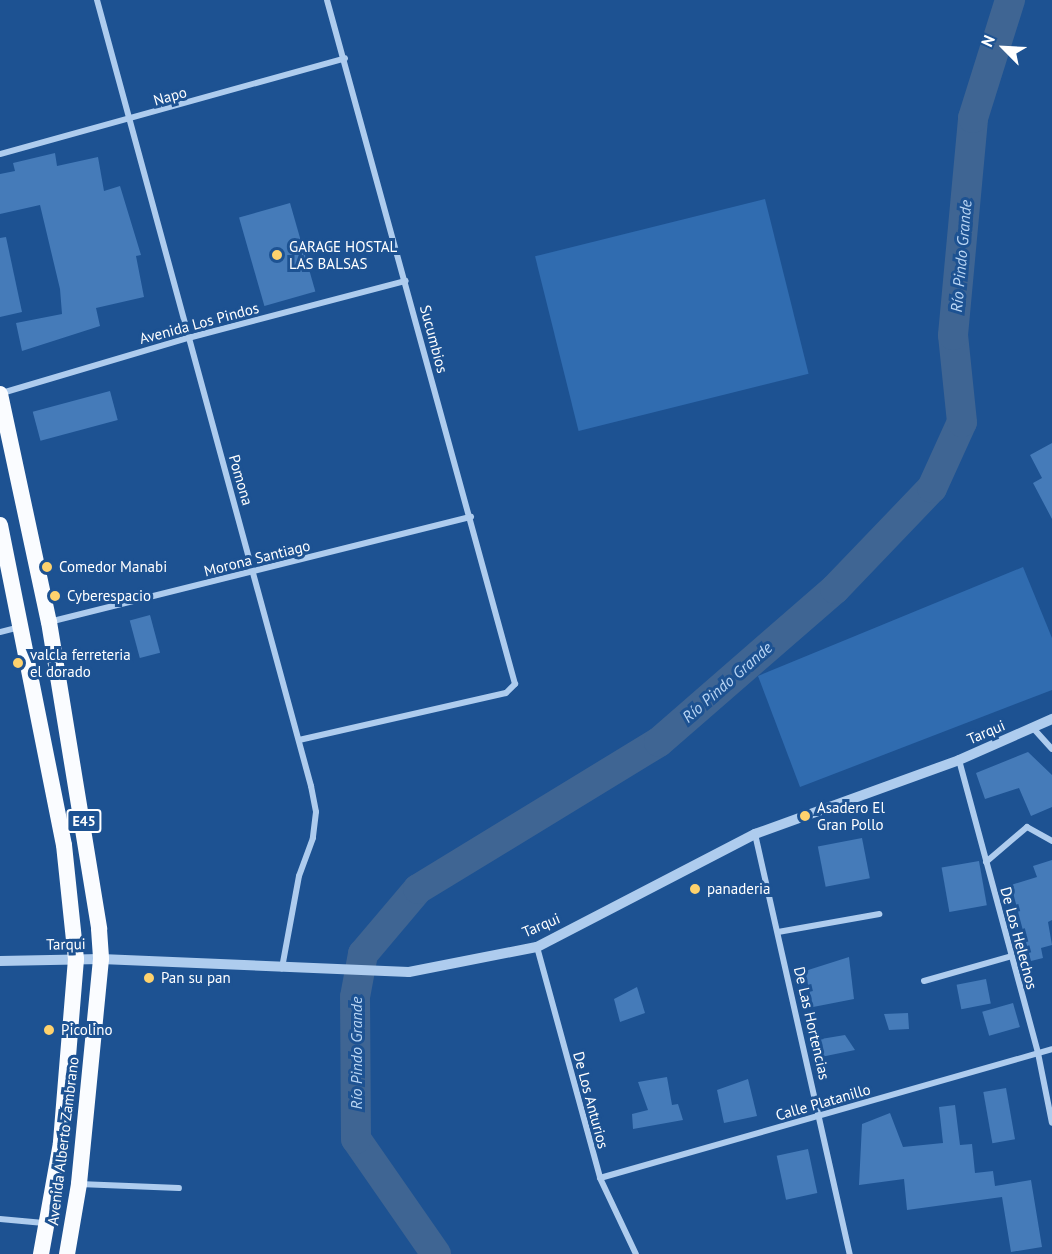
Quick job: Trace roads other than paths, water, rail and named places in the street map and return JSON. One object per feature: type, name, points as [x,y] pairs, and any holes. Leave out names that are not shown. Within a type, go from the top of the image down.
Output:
[{"type":"highway","name":"Avenida Alberto Zambrano","points":[[0,394],[49,622],[88,841],[101,958],[79,1184],[66,1254]]},
{"type":"highway","name":"Avenida Alberto Zambrano","points":[[0,525],[24,626],[64,844],[76,959],[61,1143],[41,1254]]},
{"type":"street","name":"Pomona","points":[[97,0],[132,120],[188,338],[254,571],[316,812],[281,968]]},
{"type":"street","name":"Sucumbios","points":[[299,740],[506,693],[515,684],[345,58],[327,0]]},
{"type":"street","name":"Napo","points":[[0,154],[132,120],[345,58]]},
{"type":"street","name":"Avenida Los Pindos","points":[[0,394],[188,338],[406,281]]},
{"type":"street","name":"Morona Santiago","points":[[49,622],[471,517]]},
{"type":"street","points":[[0,632],[24,626]]},
{"type":"street","name":"Tarqui","points":[[0,961],[101,958],[323,971],[409,972],[537,947],[755,834],[959,760],[1052,719]]},
{"type":"street","points":[[1033,728],[1052,749]]},
{"type":"street","name":"De Los Helechos","points":[[959,760],[1038,1053],[1052,1123]]},
{"type":"street","points":[[987,862],[1027,827],[1052,842]]},
{"type":"street","name":"De Las Hortencias","points":[[755,834],[850,1254]]},
{"type":"street","points":[[778,932],[879,914]]},
{"type":"street","name":"De Los Anturios","points":[[537,947],[600,1178],[636,1254]]},
{"type":"street","points":[[924,981],[1012,956]]},
{"type":"street","name":"Calle Platanillo","points":[[600,1178],[1052,1050]]},
{"type":"street","points":[[79,1184],[179,1188]]},
{"type":"street","points":[[0,1220],[48,1223]]},
{"type":"waterway","name":"Río Pindo Grande","points":[[436,1254],[356,1139],[355,997],[363,954],[418,889],[659,742],[835,589],[932,488],[962,422],[953,335],[973,118],[1010,0]]},
{"type":"place","name":"GARAGE HOSTAL LAS BALSAS","points":[[277,255]]},
{"type":"place","name":"Comedor Manabi","points":[[47,567]]},
{"type":"place","name":"Cyberespacio","points":[[55,596]]},
{"type":"place","name":"valcla ferreteria el dorado","points":[[18,663]]},
{"type":"place","name":"Asadero El Gran Pollo","points":[[805,816]]},
{"type":"place","name":"panaderia","points":[[695,889]]},
{"type":"place","name":"Pan su pan","points":[[149,978]]},
{"type":"place","name":"Picolino","points":[[49,1030]]}]
